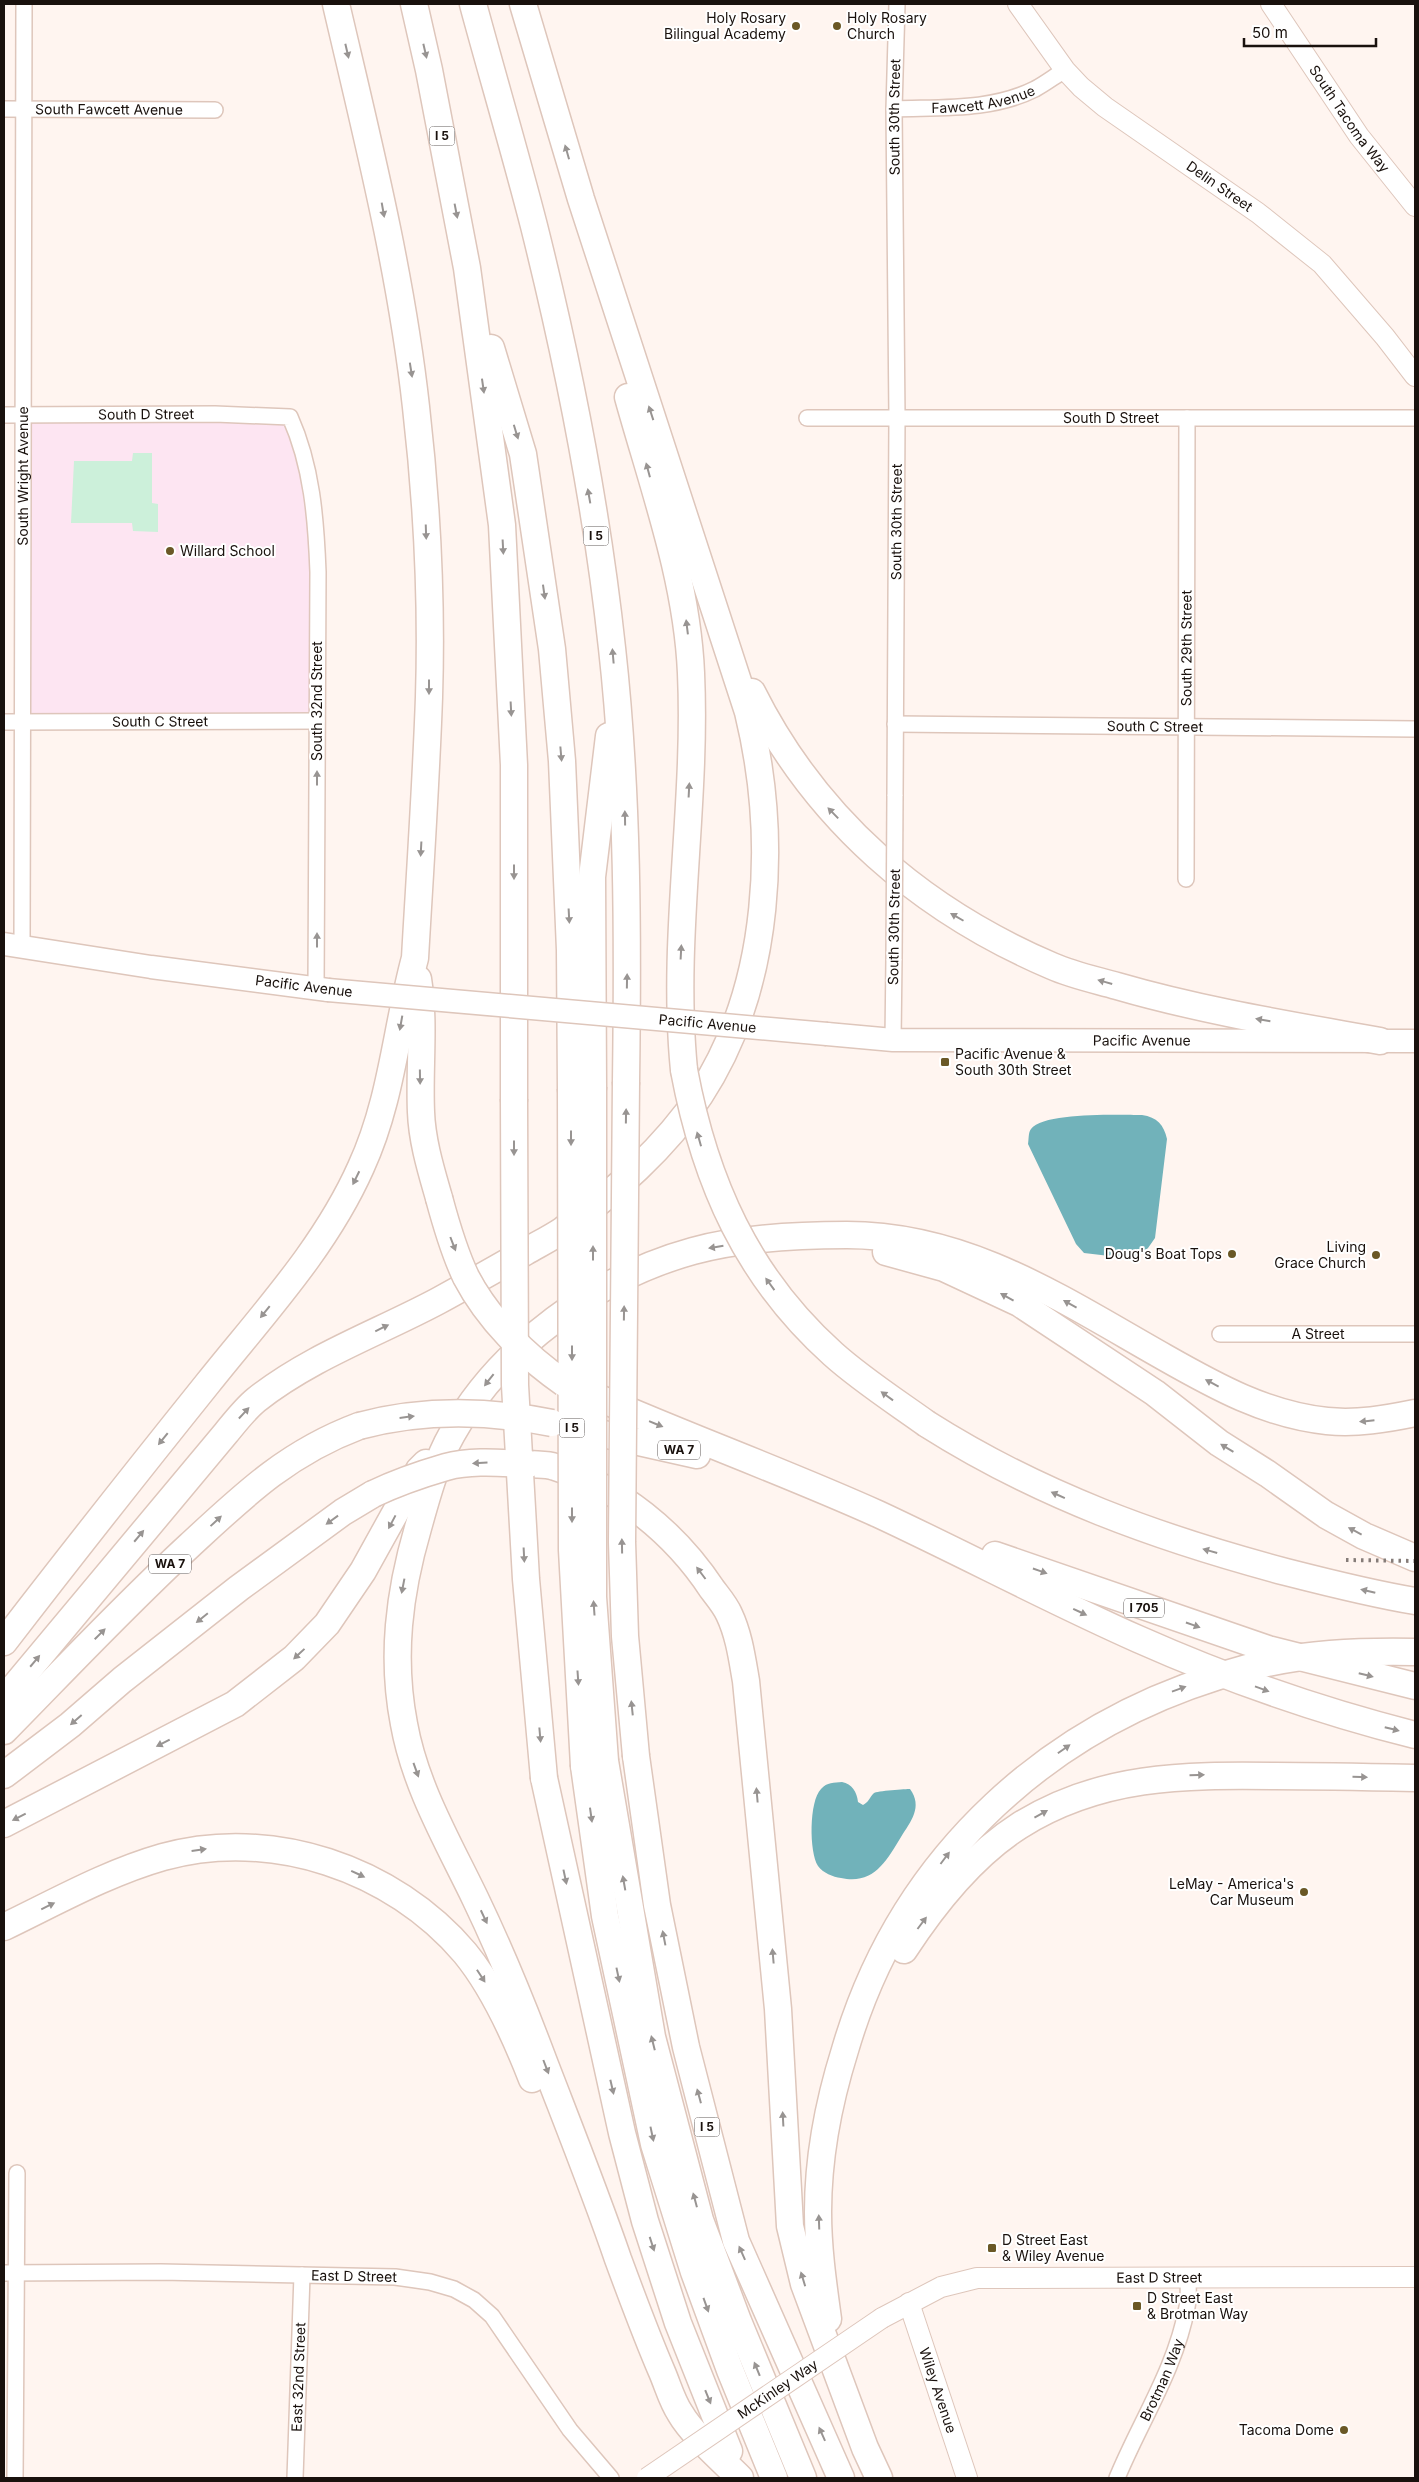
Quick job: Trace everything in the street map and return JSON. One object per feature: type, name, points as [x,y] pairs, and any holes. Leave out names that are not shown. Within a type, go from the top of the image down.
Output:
[{"type":"highway","points":[[4,1642],[126,1485],[306,1261],[341,1206],[361,1168],[380,1118],[395,1061],[407,988],[415,958],[429,696],[429,629],[423,484],[416,407],[382,202],[336,4]]},
{"type":"highway","name":"I 5","points":[[414,4],[429,70],[467,268],[502,524],[514,765],[515,1384],[526,1579],[544,1778],[617,2113],[645,2221],[678,2323],[740,2478]]},
{"type":"highway","name":"I 5","points":[[473,4],[534,226],[566,365],[594,528],[615,684],[624,782],[628,943],[622,1542],[625,1636],[636,1756],[657,1905],[686,2047],[736,2241],[841,2478]]},
{"type":"highway","points":[[4,1699],[219,1440],[255,1401],[302,1370],[436,1302],[562,1231],[653,1153],[700,1094],[719,1061],[739,1011],[751,972],[764,897],[766,824],[757,750],[748,712],[580,199],[523,4]]},
{"type":"highway","points":[[580,199],[616,352],[679,583],[688,636],[692,711],[680,975],[684,1070],[693,1116],[703,1150],[718,1191],[741,1242],[772,1288],[796,1317],[833,1354],[886,1395],[967,1449],[1009,1472],[1092,1509],[1202,1548],[1319,1580],[1415,1601]]},
{"type":"highway","name":"I 5","points":[[467,268],[522,454],[552,648],[562,761],[570,940],[582,1088]]},
{"type":"highway","points":[[692,542],[738,664],[762,711],[807,782],[829,810],[855,835],[936,905],[1054,967],[1140,992],[1224,1013],[1380,1041]]},
{"type":"highway","name":"I 5","points":[[615,684],[592,877],[582,1088],[572,1550],[594,1764],[605,1916],[654,2144],[694,2272],[726,2362],[774,2478]]},
{"type":"highway","points":[[415,958],[420,988],[422,1039],[420,1067],[421,1115],[428,1159],[459,1259],[477,1296],[527,1354],[564,1383],[652,1422],[805,1484]]},
{"type":"highway","points":[[4,1824],[235,1704],[294,1658],[328,1624],[381,1542],[419,1470],[449,1439],[493,1374],[536,1333],[599,1292],[663,1261],[698,1250],[764,1240],[848,1235],[924,1242],[985,1261],[1023,1278],[1194,1374],[1257,1404],[1298,1416],[1329,1421],[1364,1421],[1415,1413]]},
{"type":"highway","points":[[764,1240],[851,1245],[906,1256],[969,1278],[1012,1299],[1155,1393],[1219,1443],[1268,1474],[1326,1515],[1364,1536],[1415,1558]]},
{"type":"highway","name":"WA 7","points":[[4,1731],[164,1569],[250,1489],[313,1445],[359,1426],[405,1417],[458,1413],[505,1415],[552,1423],[687,1452],[805,1484]]},
{"type":"highway","points":[[449,1439],[429,1488],[407,1568],[398,1619],[396,1651],[403,1723],[415,1767],[436,1816],[509,1970],[642,2326],[681,2416],[740,2478]]},
{"type":"highway","points":[[4,1775],[70,1725],[122,1680],[240,1588],[342,1512],[373,1494],[446,1467],[488,1463],[529,1464],[554,1466],[596,1484],[633,1506],[675,1542],[701,1572],[729,1613],[737,1634],[748,1701],[778,2009],[790,2226],[804,2284],[865,2448],[879,2478]]},
{"type":"highway","name":"I 705","points":[[805,1484],[878,1514],[1224,1635],[1334,1667],[1415,1686]]},
{"type":"highway","points":[[878,1514],[1139,1639],[1247,1683],[1334,1713],[1415,1735]]},
{"type":"highway","points":[[844,2390],[831,2336],[820,2256],[820,2176],[827,2124],[850,2030],[871,1978],[895,1932],[932,1875],[970,1828],[1013,1787],[1082,1736],[1134,1708],[1178,1690],[1249,1667],[1322,1655],[1370,1651],[1415,1652]]},
{"type":"highway","name":"I 5","points":[[594,1764],[652,2038],[700,2220],[738,2321],[803,2478]]},
{"type":"highway","points":[[827,2124],[859,2033],[898,1960],[937,1903],[981,1857],[1018,1827],[1055,1806],[1090,1793],[1127,1783],[1162,1777],[1199,1775],[1415,1778]]},
{"type":"highway","points":[[4,1927],[111,1875],[164,1857],[201,1850],[238,1847],[282,1850],[322,1859],[392,1891],[431,1919],[465,1953],[483,1979],[521,2050],[604,2253],[642,2326]]},
{"type":"main road","name":"Pacific Avenue","points":[[13,946],[322,989],[893,1040],[1415,1041]]},
{"type":"street","name":"South Wright Avenue","points":[[13,946],[22,722],[24,4]]},
{"type":"street","name":"South 30th Street","points":[[893,1040],[897,417],[894,109],[896,4]]},
{"type":"street","name":"Delin Street","points":[[1018,4],[1065,70],[1105,107],[1258,212],[1322,264],[1385,337],[1415,376]]},
{"type":"street","name":"South Tacoma Way","points":[[1270,4],[1359,136],[1415,206]]},
{"type":"street","name":"Fawcett Avenue","points":[[894,109],[968,107],[996,103],[1036,88],[1065,70]]},
{"type":"street","name":"South Fawcett Avenue","points":[[4,109],[215,110]]},
{"type":"street","name":"South D Street","points":[[4,415],[215,414],[290,418]]},
{"type":"street","name":"South 32nd Street","points":[[290,418],[301,441],[316,515],[322,989]]},
{"type":"street","name":"South D Street","points":[[807,418],[1415,418]]},
{"type":"street","name":"South 29th Street","points":[[1186,879],[1187,418]]},
{"type":"street","name":"South C Street","points":[[4,722],[318,721]]},
{"type":"street","name":"South C Street","points":[[895,724],[1415,729]]},
{"type":"street","name":"A Street","points":[[1220,1334],[1415,1334]]},
{"type":"street","points":[[15,2478],[10,2273],[16,2173]]},
{"type":"street","name":"East D Street","points":[[10,2273],[161,2272],[395,2277],[430,2282],[454,2289],[474,2300],[492,2316],[570,2430],[611,2478]]},
{"type":"street","name":"East 32nd Street","points":[[295,2478],[302,2275]]},
{"type":"street","name":"Brotman Way","points":[[1117,2478],[1154,2397],[1179,2334],[1187,2306],[1188,2277]]},
{"type":"street","name":"East D Street","points":[[909,2303],[941,2287],[976,2278],[1415,2277]]},
{"type":"street","name":"McKinley Way","points":[[647,2478],[882,2318],[909,2303]]},
{"type":"street","name":"Wiley Avenue","points":[[909,2303],[968,2478]]},
{"type":"shaded area","name":"Willard School","points":[[24,415],[290,417],[315,515],[317,721],[22,722]]},
{"type":"green space","points":[[133,453],[152,453],[152,503],[158,504],[158,532],[133,531],[132,523],[71,523],[74,461],[132,461]]},
{"type":"water","points":[[1142,1115],[1159,1122],[1167,1139],[1155,1238],[1148,1248],[1135,1259],[1084,1253],[1076,1244],[1028,1144],[1030,1131],[1039,1124],[1066,1117]]},
{"type":"water","points":[[842,1782],[851,1787],[855,1792],[858,1802],[863,1805],[874,1793],[885,1791],[910,1789],[914,1796],[916,1808],[912,1820],[890,1855],[877,1870],[862,1878],[841,1878],[825,1873],[818,1866],[813,1850],[812,1815],[817,1795],[826,1785]]},
{"type":"railway","points":[[1346,1560],[1415,1561]]},
{"type":"place","name":"Holy Rosary Bilingual Academy","points":[[796,26]]},
{"type":"place","name":"Holy Rosary Church","points":[[837,26]]},
{"type":"place","name":"Willard School","points":[[170,551]]},
{"type":"place","name":"Pacific Avenue & South 30th Street","points":[[945,1062]]},
{"type":"place","name":"Doug's Boat Tops","points":[[1232,1254]]},
{"type":"place","name":"Living Grace Church","points":[[1376,1255]]},
{"type":"place","name":"LeMay - America's Car Museum","points":[[1304,1892]]},
{"type":"place","name":"D Street East & Wiley Avenue","points":[[992,2248]]},
{"type":"place","name":"D Street East & Brotman Way","points":[[1137,2306]]},
{"type":"place","name":"Tacoma Dome","points":[[1344,2430]]}]
